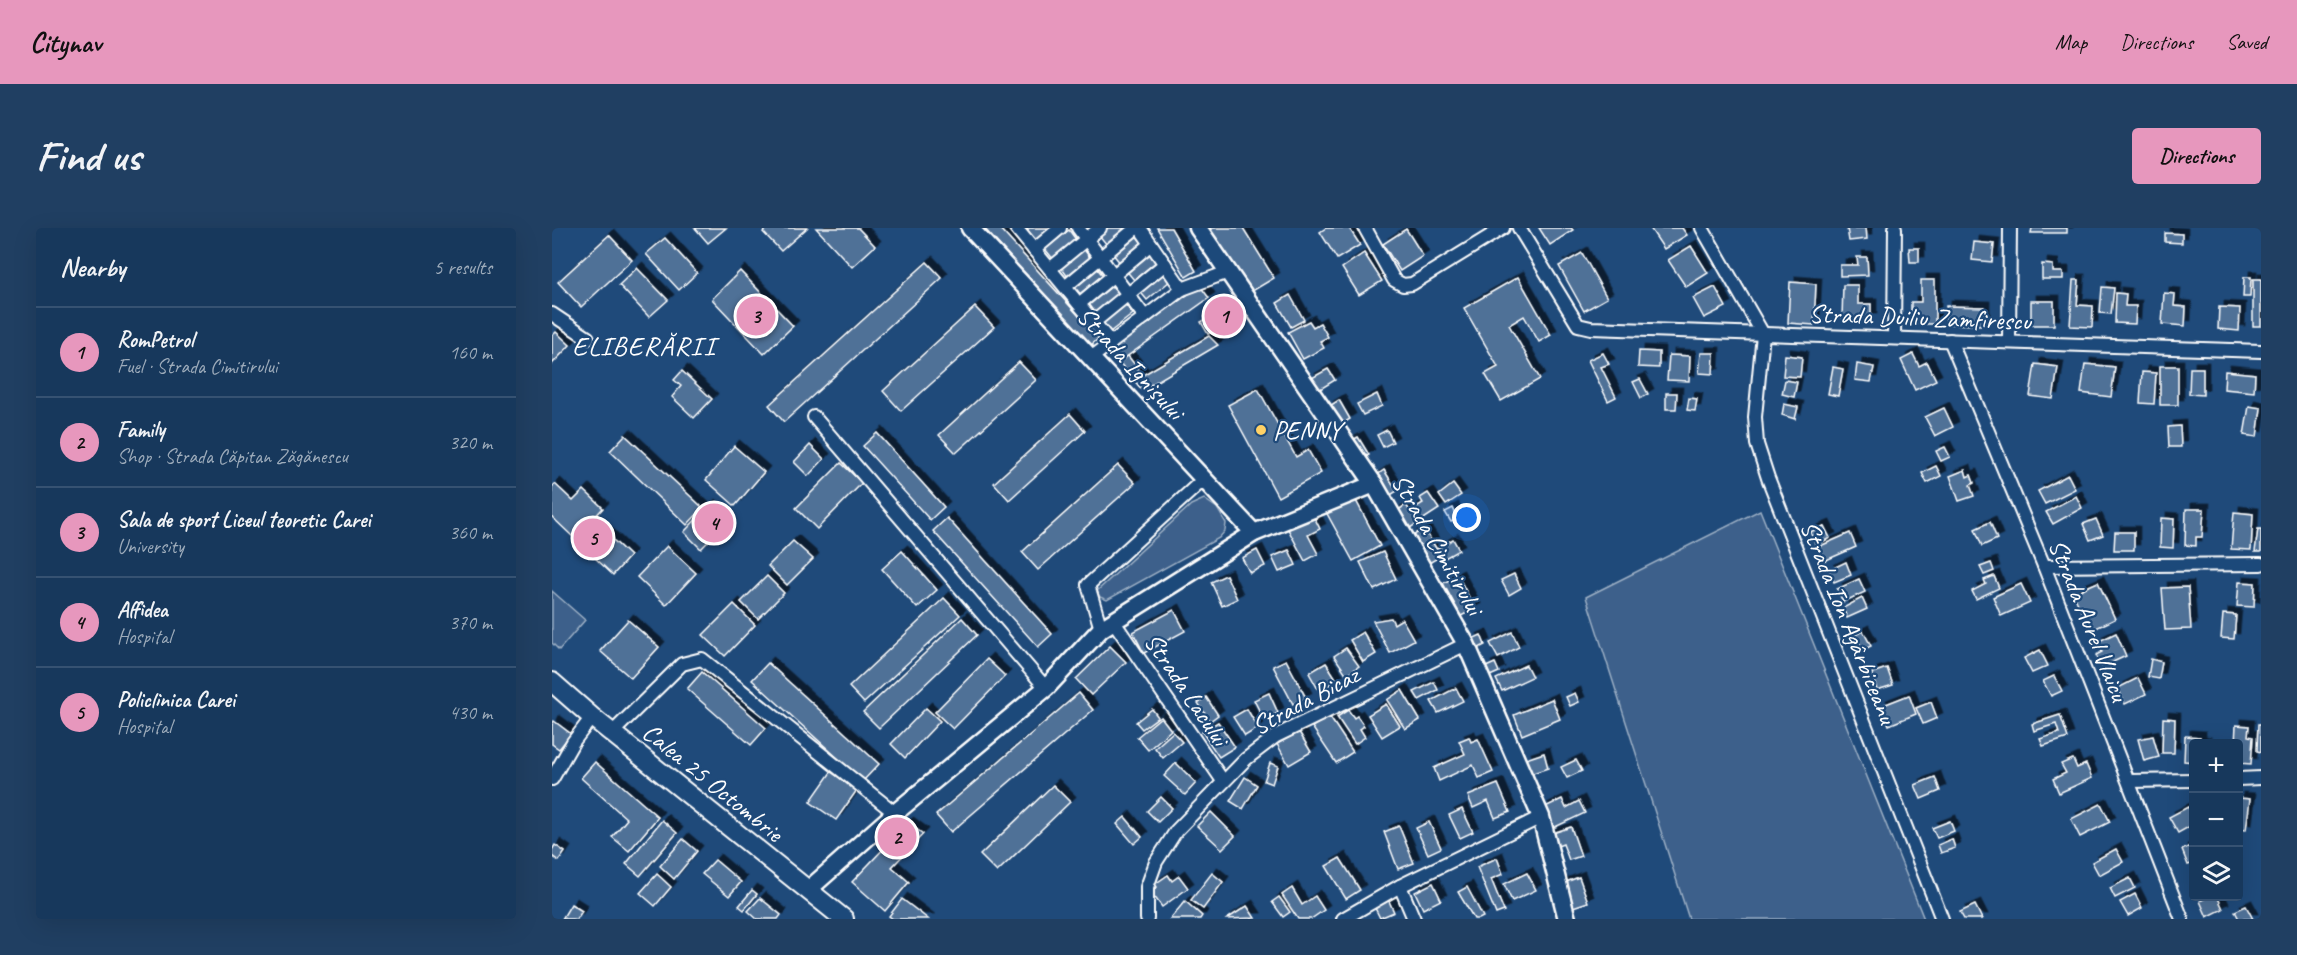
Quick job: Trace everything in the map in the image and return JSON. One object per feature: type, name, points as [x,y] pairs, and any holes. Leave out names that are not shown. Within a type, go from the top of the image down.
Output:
[{"type":"main road","name":"Calea 25 Octombrie","points":[[552,682],[592,717],[844,919]]},
{"type":"street","name":"Strada Ignișului","points":[[970,228],[1254,533]]},
{"type":"street","points":[[1016,228],[1111,343]]},
{"type":"street","points":[[1034,250],[1060,228]]},
{"type":"street","points":[[1078,228],[1145,317]]},
{"type":"street","points":[[1050,269],[1100,228]]},
{"type":"street","points":[[1065,287],[1138,228],[1182,290]]},
{"type":"street","name":"Strada Cimitirului","points":[[1198,228],[1374,484],[1466,644],[1541,817],[1567,919]]},
{"type":"street","points":[[1365,228],[1394,280],[1402,285],[1412,284],[1503,228]]},
{"type":"street","name":"Strada Duiliu Zamfirescu","points":[[1519,228],[1578,325],[1591,328],[2261,351]]},
{"type":"street","points":[[1702,228],[1763,334]]},
{"type":"street","points":[[1894,338],[1895,228]]},
{"type":"street","points":[[2009,342],[2010,228]]},
{"type":"street","points":[[1079,304],[1151,244]]},
{"type":"street","points":[[1094,322],[1165,264]]},
{"type":"street","points":[[1091,358],[1182,290],[1228,272]]},
{"type":"street","points":[[552,314],[588,338]]},
{"type":"street","name":"Strada Ion Agârbiceanu","points":[[1763,334],[1755,417],[1757,444],[1768,478],[1942,919]]},
{"type":"street","name":"Strada Aurel Vlaicu","points":[[1950,340],[2044,566],[2182,919]]},
{"type":"street","points":[[814,417],[1046,688]]},
{"type":"street","name":"Strada Lacului","points":[[1204,479],[1088,585],[1108,626],[1223,781]]},
{"type":"street","points":[[808,890],[895,813],[1046,688],[1108,626],[1254,533],[1374,484]]},
{"type":"street","points":[[2044,566],[2261,564]]},
{"type":"street","name":"Strada Bicaz","points":[[1148,919],[1147,887],[1156,862],[1176,831],[1246,759],[1276,736],[1466,644]]},
{"type":"street","points":[[612,733],[682,664],[702,659],[895,813]]},
{"type":"street","points":[[552,779],[573,742],[592,717]]},
{"type":"street","points":[[2243,779],[2261,778]]},
{"type":"street","points":[[2129,781],[2189,780]]},
{"type":"street","points":[[1343,919],[1400,886],[1541,817]]},
{"type":"street","points":[[1400,886],[1414,919]]},
{"type":"shaded area","points":[[1204,499],[1217,508],[1226,523],[1225,531],[1219,538],[1107,600],[1100,597],[1097,591],[1191,505]]},
{"type":"shaded area","points":[[1760,510],[1924,919],[1689,919],[1586,597]]},
{"type":"shaded area","points":[[552,591],[585,620],[559,650],[552,643]]},
{"type":"building","points":[[695,228],[726,228],[708,243]]},
{"type":"building","points":[[768,228],[807,228],[781,251],[763,232]]},
{"type":"building","points":[[816,228],[858,228],[875,246],[852,267]]},
{"type":"building","points":[[984,228],[999,228],[1099,338],[1090,346]]},
{"type":"building","points":[[1026,228],[1052,228],[1037,241]]},
{"type":"building","points":[[1106,228],[1128,228],[1107,245],[1098,234]]},
{"type":"building","points":[[1157,228],[1171,228],[1196,271],[1186,277]]},
{"type":"building","points":[[1209,228],[1243,228],[1274,278],[1249,293]]},
{"type":"building","points":[[1326,228],[1349,228],[1360,245],[1337,259],[1320,232]]},
{"type":"building","points":[[1539,228],[1571,228],[1573,230],[1550,245]]},
{"type":"building","points":[[1650,228],[1682,228],[1687,235],[1664,249]]},
{"type":"building","points":[[1847,228],[1866,228],[1867,239],[1849,241]]},
{"type":"building","points":[[2032,228],[2067,228],[2067,233],[2031,233]]},
{"type":"building","points":[[1406,229],[1423,256],[1400,271],[1383,244]]},
{"type":"building","points":[[1069,230],[1077,241],[1054,260],[1045,249]]},
{"type":"building","points":[[2165,233],[2182,234],[2182,243],[2165,242]]},
{"type":"building","points":[[1135,234],[1144,245],[1121,264],[1112,253]]},
{"type":"building","points":[[609,235],[632,260],[581,307],[558,282]]},
{"type":"building","points":[[665,238],[697,273],[679,290],[646,254]]},
{"type":"building","points":[[1974,242],[1994,244],[1992,262],[1972,260]]},
{"type":"building","points":[[1691,246],[1708,273],[1686,287],[1668,260]]},
{"type":"building","points":[[1083,248],[1091,259],[1068,277],[1060,266]]},
{"type":"building","points":[[1909,248],[1919,248],[1919,262],[1910,262]]},
{"type":"building","points":[[1148,250],[1157,261],[1134,280],[1125,269]]},
{"type":"building","points":[[1364,253],[1382,281],[1359,295],[1342,268]]},
{"type":"building","points":[[1582,253],[1607,298],[1584,311],[1559,266]]},
{"type":"building","points":[[1857,257],[1867,257],[1868,275],[1840,276],[1840,265],[1858,265]]},
{"type":"building","points":[[927,262],[942,278],[784,422],[769,405]]},
{"type":"building","points":[[2042,264],[2053,265],[2053,272],[2063,272],[2063,279],[2042,279]]},
{"type":"building","points":[[1096,267],[1105,278],[1082,296],[1073,285]]},
{"type":"building","points":[[637,268],[668,300],[649,317],[619,285]]},
{"type":"building","points":[[740,271],[793,326],[764,354],[712,299]]},
{"type":"building","points":[[1161,271],[1170,281],[1147,300],[1138,289]]},
{"type":"building","points":[[1518,277],[1551,335],[1539,342],[1524,316],[1509,325],[1540,379],[1501,401],[1485,374],[1498,367],[1464,308]]},
{"type":"building","points":[[2244,277],[2251,277],[2250,297],[2243,297]]},
{"type":"building","points":[[2253,279],[2261,279],[2261,326],[2253,326]]},
{"type":"building","points":[[1921,280],[1935,280],[1935,324],[1911,324],[1911,302],[1921,302]]},
{"type":"building","points":[[2073,280],[2079,280],[2077,305],[2093,306],[2092,327],[2070,326]]},
{"type":"building","points":[[1790,282],[1816,284],[1814,325],[1788,323]]},
{"type":"building","points":[[1843,285],[1858,285],[1858,304],[1871,304],[1871,319],[1842,318]]},
{"type":"building","points":[[1112,286],[1121,296],[1097,315],[1089,304]]},
{"type":"building","points":[[1200,286],[1209,298],[1119,362],[1107,352]]},
{"type":"building","points":[[1715,287],[1726,307],[1704,318],[1693,298]]},
{"type":"building","points":[[2102,287],[2114,288],[2111,314],[2100,313]]},
{"type":"building","points":[[2116,293],[2126,294],[2125,306],[2136,306],[2135,324],[2115,323]]},
{"type":"building","points":[[2164,293],[2175,294],[2174,306],[2186,307],[2185,326],[2162,324]]},
{"type":"building","points":[[1290,295],[1304,320],[1291,327],[1277,303]]},
{"type":"building","points":[[2031,301],[2054,301],[2054,325],[2031,325]]},
{"type":"building","points":[[1124,303],[1133,314],[1110,332],[1101,321]]},
{"type":"building","points":[[1946,306],[1984,307],[1984,325],[1946,324]]},
{"type":"building","points":[[975,307],[994,327],[901,411],[883,391]]},
{"type":"building","points":[[2219,307],[2240,308],[2239,331],[2218,329]]},
{"type":"building","points":[[1221,311],[1228,323],[1208,334],[1201,322]]},
{"type":"building","points":[[1309,321],[1313,327],[1320,323],[1328,337],[1320,341],[1324,348],[1303,359],[1288,332]]},
{"type":"building","points":[[556,332],[570,345],[552,364],[552,336]]},
{"type":"building","points":[[1209,336],[1218,345],[1142,390],[1119,362],[1128,356],[1143,375]]},
{"type":"building","points":[[1639,351],[1659,352],[1659,368],[1638,367]]},
{"type":"building","points":[[1603,353],[1609,364],[1601,367],[1616,397],[1608,401],[1588,360]]},
{"type":"building","points":[[1701,353],[1714,353],[1713,374],[1699,373]]},
{"type":"building","points":[[1913,354],[1919,366],[1927,362],[1936,380],[1915,390],[1901,360]]},
{"type":"building","points":[[1669,355],[1690,356],[1689,381],[1667,380]]},
{"type":"building","points":[[1785,355],[1802,357],[1800,377],[1783,376]]},
{"type":"building","points":[[1019,362],[1036,380],[956,453],[939,435]]},
{"type":"building","points":[[1857,364],[1874,367],[1871,382],[1855,380]]},
{"type":"building","points":[[2035,364],[2058,367],[2053,399],[2030,396]]},
{"type":"building","points":[[2085,364],[2115,367],[2111,397],[2081,393]]},
{"type":"building","points":[[2160,366],[2178,366],[2178,405],[2160,405]]},
{"type":"building","points":[[1833,367],[1843,369],[1838,396],[1828,394]]},
{"type":"building","points":[[2190,368],[2203,368],[2203,395],[2189,394]]},
{"type":"building","points":[[1328,369],[1335,380],[1317,391],[1310,379]]},
{"type":"building","points":[[682,371],[712,399],[694,418],[672,397],[681,386],[674,380]]},
{"type":"building","points":[[2225,371],[2255,374],[2254,392],[2224,389]]},
{"type":"building","points":[[2142,372],[2156,373],[2154,404],[2140,403]]},
{"type":"building","points":[[1640,379],[1648,394],[1641,398],[1633,382]]},
{"type":"building","points":[[1785,380],[1797,382],[1794,397],[1782,394]]},
{"type":"building","points":[[1258,389],[1296,457],[1308,450],[1321,473],[1278,497],[1228,405]]},
{"type":"building","points":[[1666,393],[1677,393],[1676,409],[1666,409]]},
{"type":"building","points":[[1377,394],[1382,406],[1363,415],[1357,404]]},
{"type":"building","points":[[1689,398],[1697,399],[1695,411],[1687,410]]},
{"type":"building","points":[[1339,400],[1350,419],[1339,426],[1328,407]]},
{"type":"building","points":[[1784,404],[1798,407],[1795,419],[1782,415]]},
{"type":"building","points":[[2249,406],[2261,408],[2257,437],[2244,435]]},
{"type":"building","points":[[1944,408],[1953,427],[1935,436],[1925,417]]},
{"type":"building","points":[[1070,414],[1085,431],[1009,500],[994,483]]},
{"type":"building","points":[[2180,426],[2181,447],[2169,447],[2168,427]]},
{"type":"building","points":[[1387,430],[1393,442],[1383,447],[1377,435]]},
{"type":"building","points":[[877,433],[944,507],[930,520],[863,446]]},
{"type":"building","points":[[625,435],[703,508],[687,525],[610,451]]},
{"type":"building","points":[[1358,437],[1369,455],[1360,460],[1349,442]]},
{"type":"building","points":[[810,445],[824,459],[808,476],[794,462]]},
{"type":"building","points":[[734,446],[764,472],[735,506],[706,480]]},
{"type":"building","points":[[1945,447],[1950,457],[1941,461],[1936,451]]},
{"type":"building","points":[[841,463],[862,483],[817,529],[796,508]]},
{"type":"building","points":[[1118,465],[1135,483],[1038,570],[1022,552]]},
{"type":"building","points":[[1936,466],[1941,476],[1927,483],[1922,473]]},
{"type":"building","points":[[1384,470],[1397,491],[1386,498],[1373,478]]},
{"type":"building","points":[[1965,470],[1967,477],[1971,475],[1974,483],[1970,485],[1974,496],[1959,501],[1950,476]]},
{"type":"building","points":[[2068,475],[2075,489],[2045,504],[2038,491]]},
{"type":"building","points":[[555,484],[573,501],[584,490],[603,508],[592,520],[630,556],[613,575],[552,517],[552,487]]},
{"type":"building","points":[[1453,484],[1461,495],[1446,505],[1439,495]]},
{"type":"building","points":[[1428,493],[1439,509],[1407,530],[1395,512],[1406,505],[1410,511],[1423,503],[1420,498]]},
{"type":"building","points":[[1353,495],[1380,546],[1353,561],[1325,510]]},
{"type":"building","points":[[2076,496],[2082,508],[2053,524],[2046,512]]},
{"type":"building","points":[[710,505],[727,522],[701,549],[684,532]]},
{"type":"building","points":[[1453,508],[1458,519],[1451,522],[1445,512]]},
{"type":"building","points":[[2186,509],[2204,509],[2202,537],[2196,537],[2196,546],[2185,545]]},
{"type":"building","points":[[2234,512],[2253,514],[2251,550],[2231,549]]},
{"type":"building","points":[[1313,515],[1320,529],[1308,535],[1318,554],[1305,561],[1288,529]]},
{"type":"building","points":[[947,518],[1052,634],[1038,647],[933,531]]},
{"type":"building","points":[[2161,518],[2174,519],[2173,548],[2160,547]]},
{"type":"building","points":[[2096,519],[2103,535],[2090,540],[2083,524]]},
{"type":"building","points":[[1990,522],[1997,539],[1982,546],[1975,529]]},
{"type":"building","points":[[1824,526],[1830,538],[1816,545],[1810,532]]},
{"type":"building","points":[[1424,529],[1441,556],[1429,563],[1412,536]]},
{"type":"building","points":[[2258,529],[2261,529],[2261,552],[2255,552]]},
{"type":"building","points":[[2115,532],[2134,532],[2134,550],[2114,550]]},
{"type":"building","points":[[1850,533],[1856,547],[1824,561],[1818,547]]},
{"type":"building","points":[[1453,539],[1459,550],[1443,559],[1437,549]]},
{"type":"building","points":[[793,541],[813,559],[787,585],[768,566]]},
{"type":"building","points":[[667,546],[696,573],[666,605],[637,577]]},
{"type":"building","points":[[1257,550],[1265,566],[1250,573],[1242,558]]},
{"type":"building","points":[[1289,550],[1296,565],[1279,572],[1272,557]]},
{"type":"building","points":[[902,551],[937,590],[917,608],[882,569]]},
{"type":"building","points":[[1383,552],[1396,579],[1374,590],[1360,562]]},
{"type":"building","points":[[1846,562],[1851,575],[1834,582],[1829,570]]},
{"type":"building","points":[[1991,563],[1994,571],[1984,575],[1980,567]]},
{"type":"building","points":[[1514,574],[1521,588],[1509,595],[1501,580]]},
{"type":"building","points":[[1226,575],[1237,599],[1222,606],[1211,582]]},
{"type":"building","points":[[767,576],[784,593],[758,619],[741,602]]},
{"type":"building","points":[[1458,576],[1475,609],[1461,616],[1443,583]]},
{"type":"building","points":[[1994,576],[1999,588],[1976,599],[1972,591],[1986,584],[1984,580]]},
{"type":"building","points":[[1859,579],[1865,592],[1843,602],[1837,589]]},
{"type":"building","points":[[2098,582],[2115,619],[2090,631],[2073,593]]},
{"type":"building","points":[[2239,582],[2255,583],[2254,607],[2237,606]]},
{"type":"building","points":[[2021,584],[2030,603],[2001,616],[1993,597]]},
{"type":"building","points":[[2188,587],[2191,629],[2165,630],[2162,588]]},
{"type":"building","points":[[944,598],[960,615],[864,703],[849,687]]},
{"type":"building","points":[[1862,598],[1867,609],[1847,618],[1843,608]]},
{"type":"building","points":[[734,604],[755,625],[725,656],[703,635]]},
{"type":"building","points":[[1174,610],[1185,631],[1144,653],[1133,632]]},
{"type":"building","points":[[2223,614],[2236,615],[2234,639],[2221,638]]},
{"type":"building","points":[[962,618],[977,635],[879,728],[863,712]]},
{"type":"building","points":[[1391,618],[1394,624],[1402,619],[1414,640],[1390,653],[1373,621]]},
{"type":"building","points":[[628,620],[659,647],[631,678],[600,651]]},
{"type":"building","points":[[1863,631],[1871,646],[1863,650],[1855,635]]},
{"type":"building","points":[[1363,632],[1376,654],[1363,662],[1350,640]]},
{"type":"building","points":[[1512,632],[1519,647],[1498,658],[1490,643]]},
{"type":"building","points":[[2116,633],[2126,656],[2102,667],[2096,655],[2102,652],[2097,642]]},
{"type":"building","points":[[1481,635],[1485,645],[1477,649],[1472,639]]},
{"type":"building","points":[[1110,646],[1126,662],[1091,695],[1076,679]]},
{"type":"building","points":[[1346,648],[1359,666],[1347,675],[1334,656]]},
{"type":"building","points":[[2040,650],[2048,666],[2032,673],[2024,658]]},
{"type":"building","points":[[987,659],[1005,676],[953,729],[935,712]]},
{"type":"building","points":[[2151,659],[2162,662],[2159,679],[2148,677]]},
{"type":"building","points":[[1286,660],[1306,698],[1293,704],[1273,666]]},
{"type":"building","points":[[768,663],[879,764],[863,781],[752,680]]},
{"type":"building","points":[[1326,663],[1337,680],[1319,691],[1309,673]]},
{"type":"building","points":[[1495,663],[1499,672],[1490,676],[1486,667]]},
{"type":"building","points":[[1526,665],[1532,677],[1502,691],[1496,679]]},
{"type":"building","points":[[1887,668],[1893,685],[1877,690],[1872,673]]},
{"type":"building","points":[[702,672],[766,728],[751,745],[687,689]]},
{"type":"building","points":[[2054,676],[2062,691],[2051,696],[2043,681]]},
{"type":"building","points":[[2138,678],[2146,694],[2125,704],[2118,688]]},
{"type":"building","points":[[1434,682],[1438,690],[1419,700],[1414,692]]},
{"type":"building","points":[[1456,688],[1463,701],[1438,713],[1431,701]]},
{"type":"building","points":[[1402,690],[1420,720],[1405,729],[1387,700]]},
{"type":"building","points":[[1079,693],[1093,710],[951,832],[936,815]]},
{"type":"building","points":[[1269,693],[1278,713],[1264,720],[1254,700]]},
{"type":"building","points":[[1575,693],[1579,702],[1570,706],[1566,697]]},
{"type":"building","points":[[1909,695],[1916,714],[1889,725],[1881,706]]},
{"type":"building","points":[[1206,697],[1218,715],[1210,721],[1198,703]]},
{"type":"building","points":[[1552,699],[1560,719],[1522,735],[1514,715]]},
{"type":"building","points":[[1931,702],[1937,718],[1923,724],[1916,708]]},
{"type":"building","points":[[1386,704],[1400,726],[1382,737],[1368,715]]},
{"type":"building","points":[[926,708],[940,721],[905,758],[891,744]]},
{"type":"building","points":[[1152,709],[1158,717],[1142,729],[1136,722]]},
{"type":"building","points":[[1247,709],[1258,728],[1245,736],[1233,717]]},
{"type":"building","points":[[1348,710],[1354,718],[1357,716],[1364,726],[1360,729],[1365,737],[1355,744],[1337,717]]},
{"type":"building","points":[[2060,715],[2068,738],[2043,746],[2040,739],[2059,733],[2056,724],[2034,731],[2032,724]]},
{"type":"building","points":[[1329,716],[1353,752],[1336,763],[1312,727]]},
{"type":"building","points":[[1161,717],[1171,730],[1148,750],[1137,737]]},
{"type":"building","points":[[2163,718],[2175,719],[2174,753],[2162,753]]},
{"type":"building","points":[[554,721],[571,734],[559,749],[552,744]]},
{"type":"building","points":[[1218,722],[1235,747],[1219,757],[1202,732]]},
{"type":"building","points":[[2258,724],[2261,724],[2261,752],[2257,751]]},
{"type":"building","points":[[2236,725],[2249,726],[2248,736],[2253,737],[2251,764],[2243,763],[2243,739],[2235,739]]},
{"type":"building","points":[[1173,732],[1182,742],[1163,758],[1155,748]]},
{"type":"building","points":[[1299,732],[1311,752],[1289,765],[1277,744]]},
{"type":"building","points":[[2153,736],[2159,757],[2144,761],[2138,739]]},
{"type":"building","points":[[2185,736],[2200,737],[2200,739],[2189,739],[2189,762],[2184,761]]},
{"type":"building","points":[[1469,737],[1471,742],[1478,739],[1493,772],[1479,778],[1473,765],[1439,781],[1434,768],[1465,754],[1459,741]]},
{"type":"building","points":[[1544,753],[1548,768],[1530,774],[1526,759]]},
{"type":"building","points":[[2073,759],[2077,768],[2086,764],[2092,778],[2059,793],[2053,779],[2066,773],[2061,764]]},
{"type":"building","points":[[1576,760],[1582,771],[1567,778],[1561,767]]},
{"type":"building","points":[[595,762],[658,817],[629,851],[612,837],[627,819],[581,778]]},
{"type":"building","points":[[1176,763],[1196,783],[1185,795],[1164,776]]},
{"type":"building","points":[[1270,763],[1278,766],[1272,784],[1264,781]]},
{"type":"building","points":[[831,772],[857,790],[836,820],[810,802]]},
{"type":"building","points":[[1245,777],[1257,785],[1243,809],[1230,801]]},
{"type":"building","points":[[1935,777],[1940,791],[1921,799],[1915,785]]},
{"type":"building","points":[[1498,784],[1510,812],[1495,818],[1488,801],[1473,808],[1468,796]]},
{"type":"building","points":[[1053,785],[1070,802],[997,872],[980,855]]},
{"type":"building","points":[[1161,797],[1172,808],[1158,822],[1147,811]]},
{"type":"building","points":[[2243,798],[2250,799],[2246,830],[2243,830]]},
{"type":"building","points":[[1562,799],[1566,808],[1579,801],[1585,813],[1553,828],[1543,808]]},
{"type":"building","points":[[2101,804],[2110,822],[2080,837],[2071,819]]},
{"type":"building","points":[[2188,807],[2189,827],[2178,833],[2169,817]]},
{"type":"building","points":[[1462,809],[1473,832],[1460,838],[1449,815]]},
{"type":"building","points":[[1211,812],[1235,836],[1222,849],[1197,826]]},
{"type":"building","points":[[1125,817],[1142,837],[1134,844],[1117,824]]},
{"type":"building","points":[[662,820],[677,833],[640,876],[626,864]]},
{"type":"building","points":[[1950,821],[1954,831],[1937,838],[1932,828]]},
{"type":"building","points":[[1429,822],[1441,848],[1428,854],[1416,828]]},
{"type":"building","points":[[908,823],[923,834],[892,867],[909,882],[885,911],[852,882]]},
{"type":"building","points":[[1399,826],[1414,863],[1398,869],[1384,832]]},
{"type":"building","points":[[1571,827],[1581,856],[1569,860],[1563,844],[1555,847],[1550,834]]},
{"type":"building","points":[[683,839],[697,851],[674,879],[660,866]]},
{"type":"building","points":[[1952,839],[1955,848],[1941,853],[1938,845]]},
{"type":"building","points":[[555,845],[565,852],[559,861],[552,856]]},
{"type":"building","points":[[2189,846],[2189,865],[2188,865],[2182,850]]},
{"type":"building","points":[[2116,849],[2123,862],[2099,875],[2092,862]]},
{"type":"building","points":[[1340,858],[1360,890],[1346,899],[1326,866]]},
{"type":"building","points":[[1497,858],[1503,874],[1491,879],[1504,911],[1496,914],[1477,867]]},
{"type":"building","points":[[715,860],[741,882],[729,896],[702,874]]},
{"type":"building","points":[[1212,873],[1223,882],[1203,909],[1191,900]]},
{"type":"building","points":[[1527,873],[1536,890],[1512,901],[1504,884]]},
{"type":"building","points":[[657,874],[671,887],[655,906],[640,893]]},
{"type":"building","points":[[1168,875],[1172,881],[1179,876],[1188,888],[1162,907],[1151,892],[1157,887],[1155,884]]},
{"type":"building","points":[[1579,877],[1588,902],[1570,908],[1561,884]]},
{"type":"building","points":[[2130,878],[2135,888],[2115,898],[2110,888]]},
{"type":"building","points":[[1433,883],[1441,900],[1423,909],[1415,892]]},
{"type":"building","points":[[1467,887],[1483,917],[1479,919],[1474,919],[1458,892]]},
{"type":"building","points":[[1292,888],[1302,905],[1315,896],[1324,910],[1311,919],[1298,919],[1282,895]]},
{"type":"building","points":[[752,890],[757,894],[744,910],[739,906]]},
{"type":"building","points":[[2135,894],[2142,908],[2128,916],[2120,902]]},
{"type":"building","points":[[1279,897],[1290,912],[1283,917],[1272,902]]},
{"type":"building","points":[[1387,897],[1394,912],[1380,918],[1373,904]]},
{"type":"building","points":[[760,898],[781,915],[778,919],[757,919],[748,911]]},
{"type":"building","points":[[902,899],[928,919],[893,919],[889,916]]},
{"type":"building","points":[[1185,901],[1202,916],[1200,919],[1170,919]]},
{"type":"building","points":[[2200,901],[2219,901],[2223,909],[2207,917]]},
{"type":"building","points":[[571,904],[582,911],[577,919],[562,919]]},
{"type":"building","points":[[1975,905],[1982,919],[1964,919],[1960,912]]},
{"type":"building","points":[[1247,906],[1255,918],[1227,919]]},
{"type":"building","points":[[2246,906],[2253,919],[2239,919],[2235,911]]},
{"type":"place","name":"Sala de sport Liceul teoretic Carei","points":[[756,316]]},
{"type":"place","name":"RomPetrol","points":[[1224,316]]},
{"type":"place","name":"PENNY","points":[[1261,430]]},
{"type":"place","name":"Affidea","points":[[714,523]]},
{"type":"place","name":"Policlinica Carei","points":[[593,538]]},
{"type":"place","name":"Family","points":[[897,837]]},
{"type":"district","name":"ELIBERĂRII","points":[[644,346]]}]
